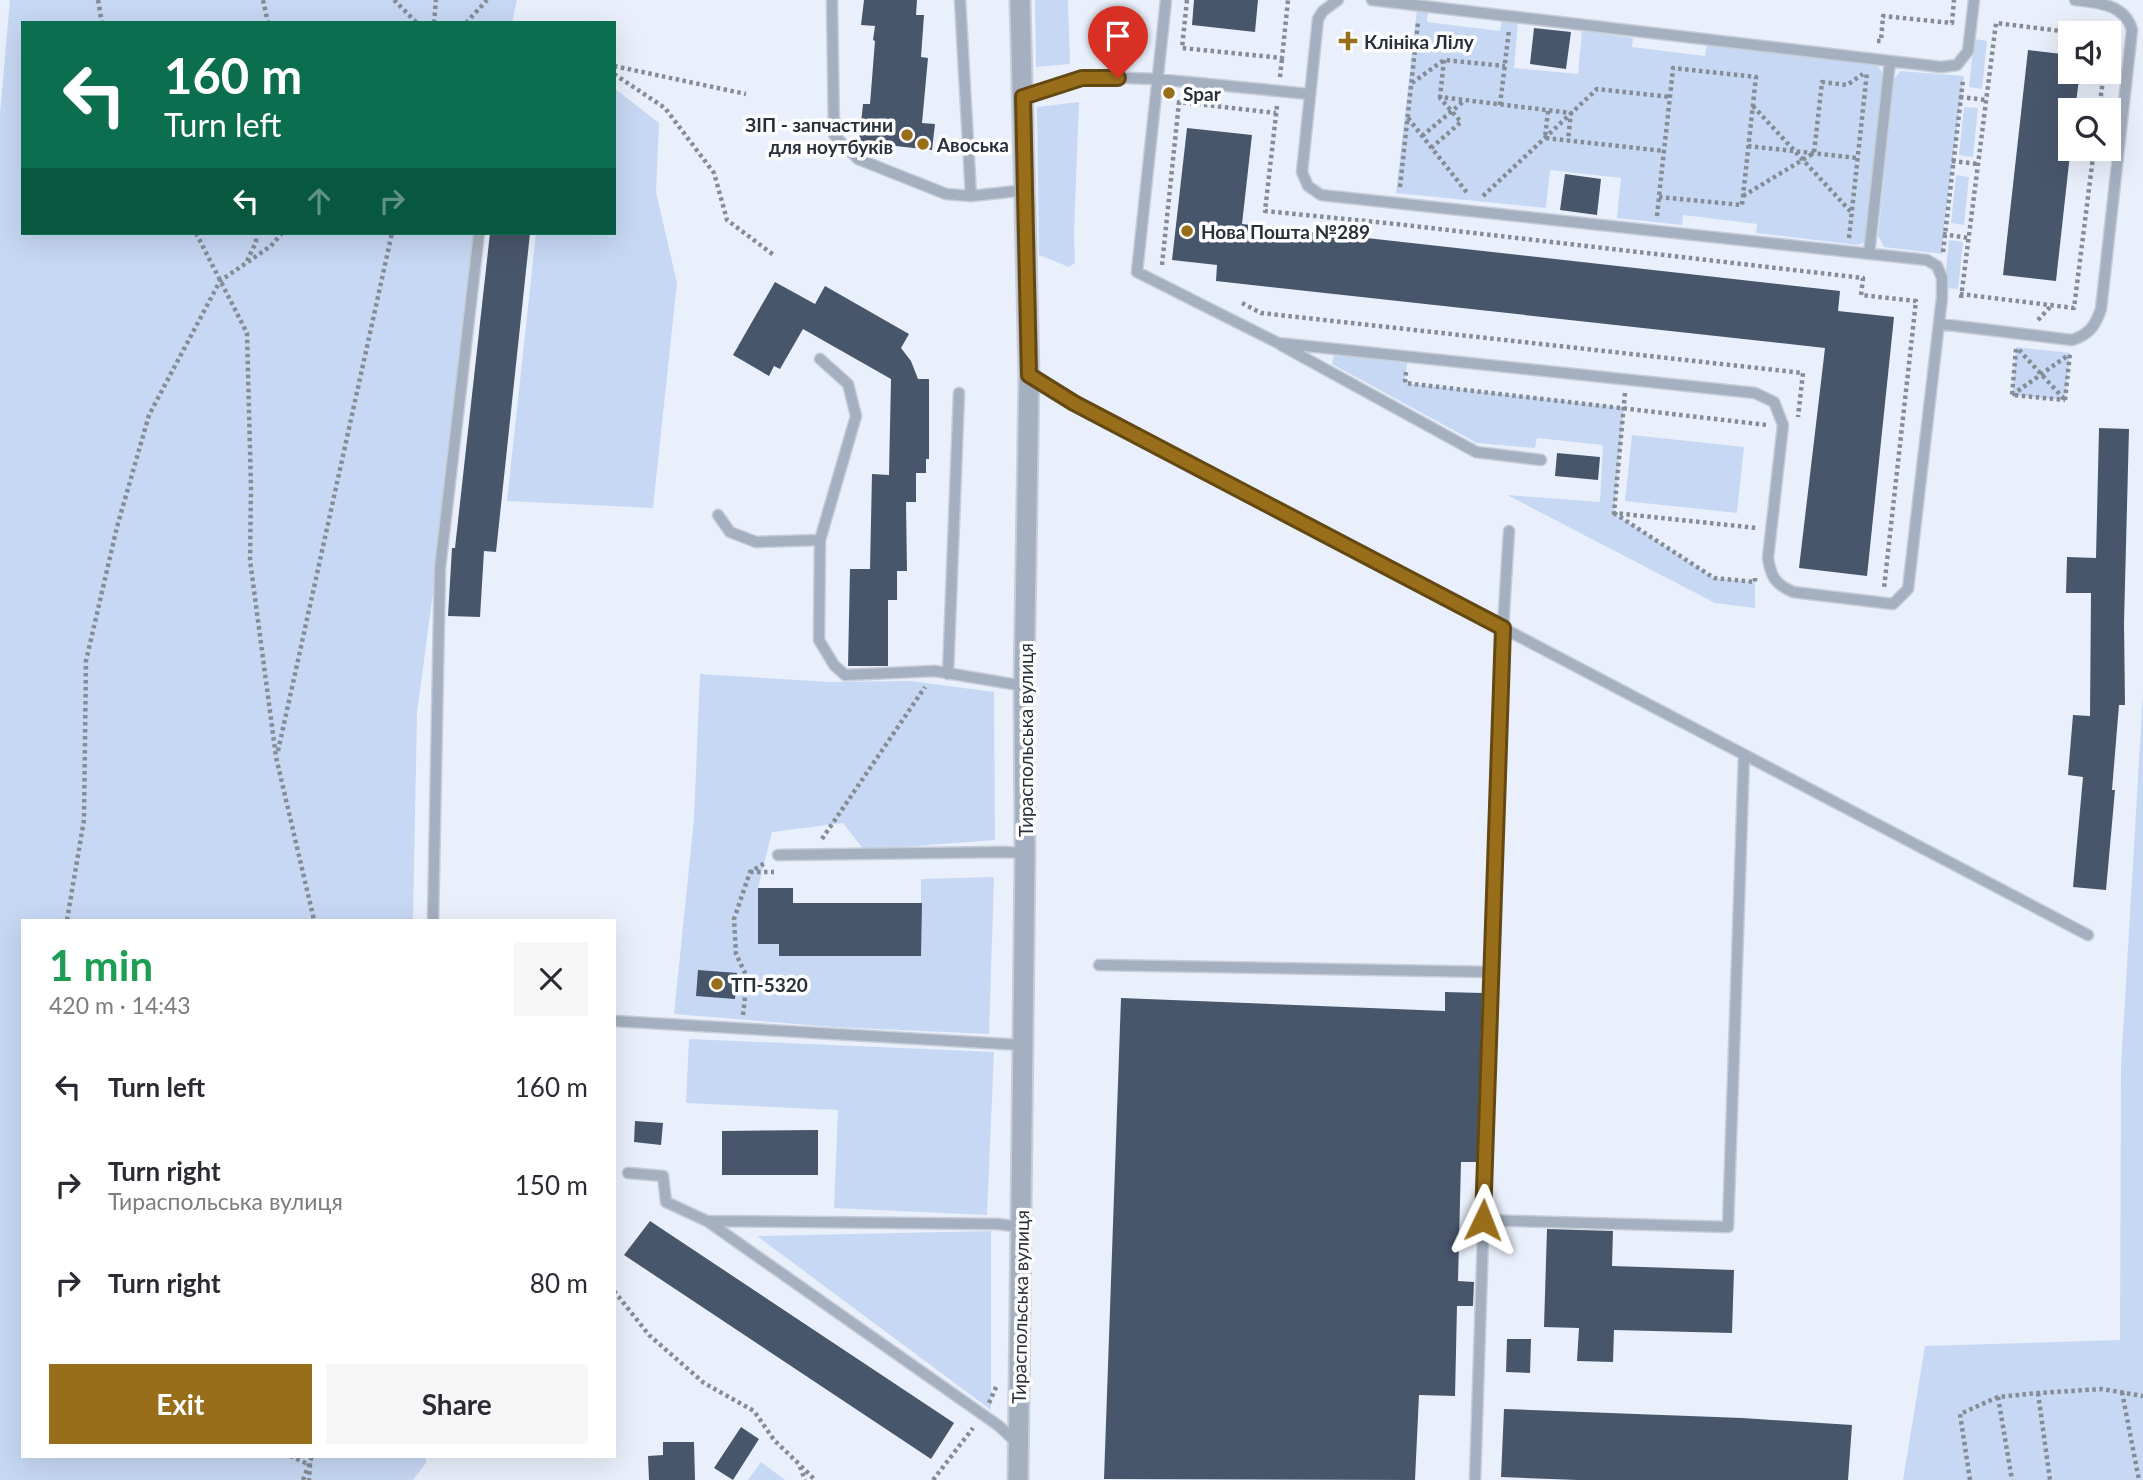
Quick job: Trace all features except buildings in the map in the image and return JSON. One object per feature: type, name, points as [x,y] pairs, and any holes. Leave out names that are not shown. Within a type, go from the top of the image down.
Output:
[{"type":"street","name":"Тираспольська вулиця","points":[[1018,1480],[1029,375],[1020,0]]},
{"type":"lane","points":[[832,0],[834,135],[858,159],[946,194],[971,196],[1026,190]]},
{"type":"lane","points":[[960,0],[971,196]]},
{"type":"lane","points":[[1166,0],[1137,272],[1278,343],[1476,452],[1541,460]]},
{"type":"lane","points":[[1278,343],[1755,394],[1774,402],[1783,427],[1768,558],[1770,575],[1779,586],[1793,592],[1893,604],[1908,589],[1940,324],[1942,278],[1937,266],[1927,260],[1321,195],[1308,186],[1302,172],[1318,19],[1330,4],[1338,0]]},
{"type":"lane","points":[[1372,0],[1941,67],[1958,65],[1968,51],[1974,0]]},
{"type":"lane","points":[[1940,324],[2072,340],[2089,332],[2096,323],[2101,309],[2132,30],[2129,20],[2117,8],[2075,0]]},
{"type":"lane","points":[[1869,254],[1890,61]]},
{"type":"lane","points":[[1023,97],[1082,78],[1157,79],[1309,94]]},
{"type":"lane","points":[[433,919],[440,568],[479,235]]},
{"type":"lane","points":[[820,359],[848,384],[856,416],[820,540],[819,640],[834,665],[845,675],[935,671],[1024,686]]},
{"type":"lane","points":[[1029,375],[1074,403],[2088,935]]},
{"type":"lane","points":[[948,674],[959,393]]},
{"type":"lane","points":[[718,515],[730,532],[756,542],[820,540]]},
{"type":"lane","points":[[1475,1480],[1503,628],[1509,531]]},
{"type":"lane","points":[[1483,1220],[1728,1227],[1744,755]]},
{"type":"lane","points":[[778,855],[1025,853]]},
{"type":"lane","points":[[1099,965],[1492,972]]},
{"type":"lane","points":[[616,1021],[1023,1045]]},
{"type":"lane","points":[[628,1173],[663,1176],[666,1202],[707,1221],[983,1415],[1018,1445]]},
{"type":"lane","points":[[707,1221],[998,1224],[1021,1227]]},
{"type":"path","points":[[98,0],[103,21]]},
{"type":"path","points":[[263,0],[268,21]]},
{"type":"path","points":[[394,0],[415,21]]},
{"type":"path","points":[[434,21],[436,0]]},
{"type":"path","points":[[468,21],[487,0]]},
{"type":"path","points":[[1187,0],[1182,48],[1282,58],[1288,0]]},
{"type":"path","points":[[1868,59],[1870,40],[1881,41],[1883,16],[1952,23],[1954,0]]},
{"type":"path","points":[[1396,224],[1420,6]]},
{"type":"path","points":[[1500,105],[1510,16]]},
{"type":"path","points":[[2058,31],[1996,23],[1961,294],[2074,308],[2092,161]]},
{"type":"path","points":[[1942,278],[1943,234],[1968,51]]},
{"type":"path","points":[[1411,83],[1444,60],[1505,66]]},
{"type":"path","points":[[1431,148],[1461,122],[1440,97],[1444,60]]},
{"type":"path","points":[[616,66],[747,94]]},
{"type":"path","points":[[1673,68],[1756,77],[1753,106],[1742,205],[1659,197],[1673,68]]},
{"type":"path","points":[[1814,153],[1822,82],[1847,85],[1867,71],[1846,276]]},
{"type":"path","points":[[616,75],[665,107],[714,173],[727,220],[775,256]]},
{"type":"path","points":[[1408,118],[1475,204],[1597,89],[1670,97]]},
{"type":"path","points":[[1440,97],[1571,113]]},
{"type":"path","points":[[1960,97],[1986,100]]},
{"type":"path","points":[[1422,136],[1465,101]]},
{"type":"path","points":[[1173,271],[1161,264],[1179,102],[1276,113],[1265,211],[1863,278],[1861,295],[1916,301],[1884,588],[1871,586]]},
{"type":"path","points":[[1753,106],[1852,213]]},
{"type":"path","points":[[1545,138],[1548,111]]},
{"type":"path","points":[[1568,140],[1571,113]]},
{"type":"path","points":[[1545,138],[1664,151]]},
{"type":"path","points":[[1748,145],[1857,158]]},
{"type":"path","points":[[1743,196],[1814,153]]},
{"type":"path","points":[[1952,161],[1978,164]]},
{"type":"path","points":[[1943,234],[1968,238]]},
{"type":"path","points":[[197,235],[247,333],[250,560],[276,757],[314,919]]},
{"type":"path","points":[[247,262],[256,242],[256,235]]},
{"type":"path","points":[[67,919],[84,820],[86,661],[117,527],[149,415],[220,281],[271,246],[280,235]]},
{"type":"path","points":[[276,757],[392,235]]},
{"type":"path","points":[[1236,300],[1261,313],[1803,373],[1797,428],[1405,383],[1408,357]]},
{"type":"path","points":[[2004,345],[2030,348]]},
{"type":"path","points":[[2016,347],[2065,400]]},
{"type":"path","points":[[2012,395],[2016,347]]},
{"type":"path","points":[[2057,352],[2070,353]]},
{"type":"path","points":[[2012,395],[2070,353]]},
{"type":"path","points":[[2065,400],[2070,353]]},
{"type":"path","points":[[1614,513],[1629,354]]},
{"type":"path","points":[[2012,395],[2065,400]]},
{"type":"path","points":[[1771,433],[1774,402]]},
{"type":"path","points":[[1614,513],[1760,529]]},
{"type":"path","points":[[1614,513],[1714,578],[1755,582],[1756,569]]},
{"type":"path","points":[[811,855],[935,671]]},
{"type":"path","points":[[742,1029],[747,977],[736,954],[734,919],[750,872],[778,855]]},
{"type":"path","points":[[616,1294],[649,1335],[705,1383],[754,1411],[774,1440],[815,1480]]},
{"type":"path","points":[[1970,1480],[1960,1414],[1998,1397],[2038,1393],[2102,1389],[2143,1396]]},
{"type":"path","points":[[2122,1391],[2139,1480]]},
{"type":"path","points":[[2038,1393],[2050,1480]]},
{"type":"path","points":[[1998,1397],[2012,1480]]},
{"type":"path","points":[[933,1480],[983,1415]]},
{"type":"path","points":[[294,1458],[310,1465]]},
{"type":"path","points":[[303,1480],[312,1458]]},
{"type":"path","points":[[799,1464],[805,1480]]},
{"type":"path","points":[[310,1465],[310,1480]]},
{"type":"shaded area","points":[[10,0],[517,0],[512,21],[21,21],[21,235],[481,235],[417,713],[413,919],[21,919],[21,1458],[426,1458],[426,1463],[413,1480],[0,1480],[0,113]]},
{"type":"shaded area","points":[[1035,0],[1068,0],[1070,64],[1036,67]]},
{"type":"shaded area","points":[[1417,9],[1428,11],[1427,22],[1500,31],[1502,20],[1518,22],[1514,68],[1578,74],[1582,31],[1633,38],[1632,47],[1705,56],[1707,43],[1878,66],[1883,74],[1865,242],[1858,245],[1756,233],[1757,224],[1683,215],[1682,225],[1617,218],[1621,178],[1550,170],[1546,208],[1396,193]]},
{"type":"shaded area","points":[[1974,39],[1987,41],[1982,89],[1969,87]]},
{"type":"shaded area","points":[[1901,71],[1964,76],[1943,234],[1943,254],[1884,247],[1878,236],[1894,79]]},
{"type":"shaded area","points":[[616,90],[659,123],[656,192],[677,283],[653,508],[507,501],[536,235],[616,235]]},
{"type":"shaded area","points":[[1079,102],[1075,263],[1069,267],[1039,255],[1037,107]]},
{"type":"shaded area","points":[[1964,107],[1978,108],[1973,157],[1959,155]]},
{"type":"shaded area","points":[[1956,175],[1969,177],[1964,225],[1951,223]]},
{"type":"shaded area","points":[[1949,240],[1963,242],[1958,289],[1944,288]]},
{"type":"shaded area","points":[[2016,347],[2070,353],[2065,400],[2012,395]]},
{"type":"shaded area","points":[[1334,355],[1407,363],[1405,383],[1624,408],[1614,513],[1714,578],[1755,582],[1755,608],[1715,603],[1507,495],[1600,502],[1603,445],[1537,438],[1535,448],[1477,443],[1332,364]]},
{"type":"shaded area","points":[[1632,435],[1744,447],[1737,513],[1625,501]]},
{"type":"shaded area","points":[[700,674],[829,682],[910,681],[994,692],[995,840],[864,850],[843,823],[772,832],[758,888],[758,943],[779,944],[779,956],[921,956],[921,879],[994,877],[989,1034],[834,1027],[674,1014],[694,819]]},
{"type":"shaded area","points":[[2143,693],[2143,1480],[1903,1480],[1925,1346],[2120,1340],[2121,1067]]},
{"type":"shaded area","points":[[689,1039],[994,1052],[987,1215],[834,1208],[838,1110],[686,1103]]},
{"type":"shaded area","points":[[991,1231],[991,1410],[757,1236]]},
{"type":"shaded area","points":[[761,1462],[785,1480],[748,1480]]},
{"type":"place","name":"Клініка Лілу","points":[[1348,41]]},
{"type":"place","name":"Spar","points":[[1169,93]]},
{"type":"place","name":"ЗІП - запчастини для ноутбуків","points":[[907,135]]},
{"type":"place","name":"Авоська","points":[[923,144]]},
{"type":"place","name":"Нова Пошта №289","points":[[1187,231]]},
{"type":"place","name":"ТП-5320","points":[[717,984]]},
{"type":"route","points":[[1118,78],[1082,78],[1023,97],[1029,375],[1074,403],[1503,628],[1483,1220]]}]
